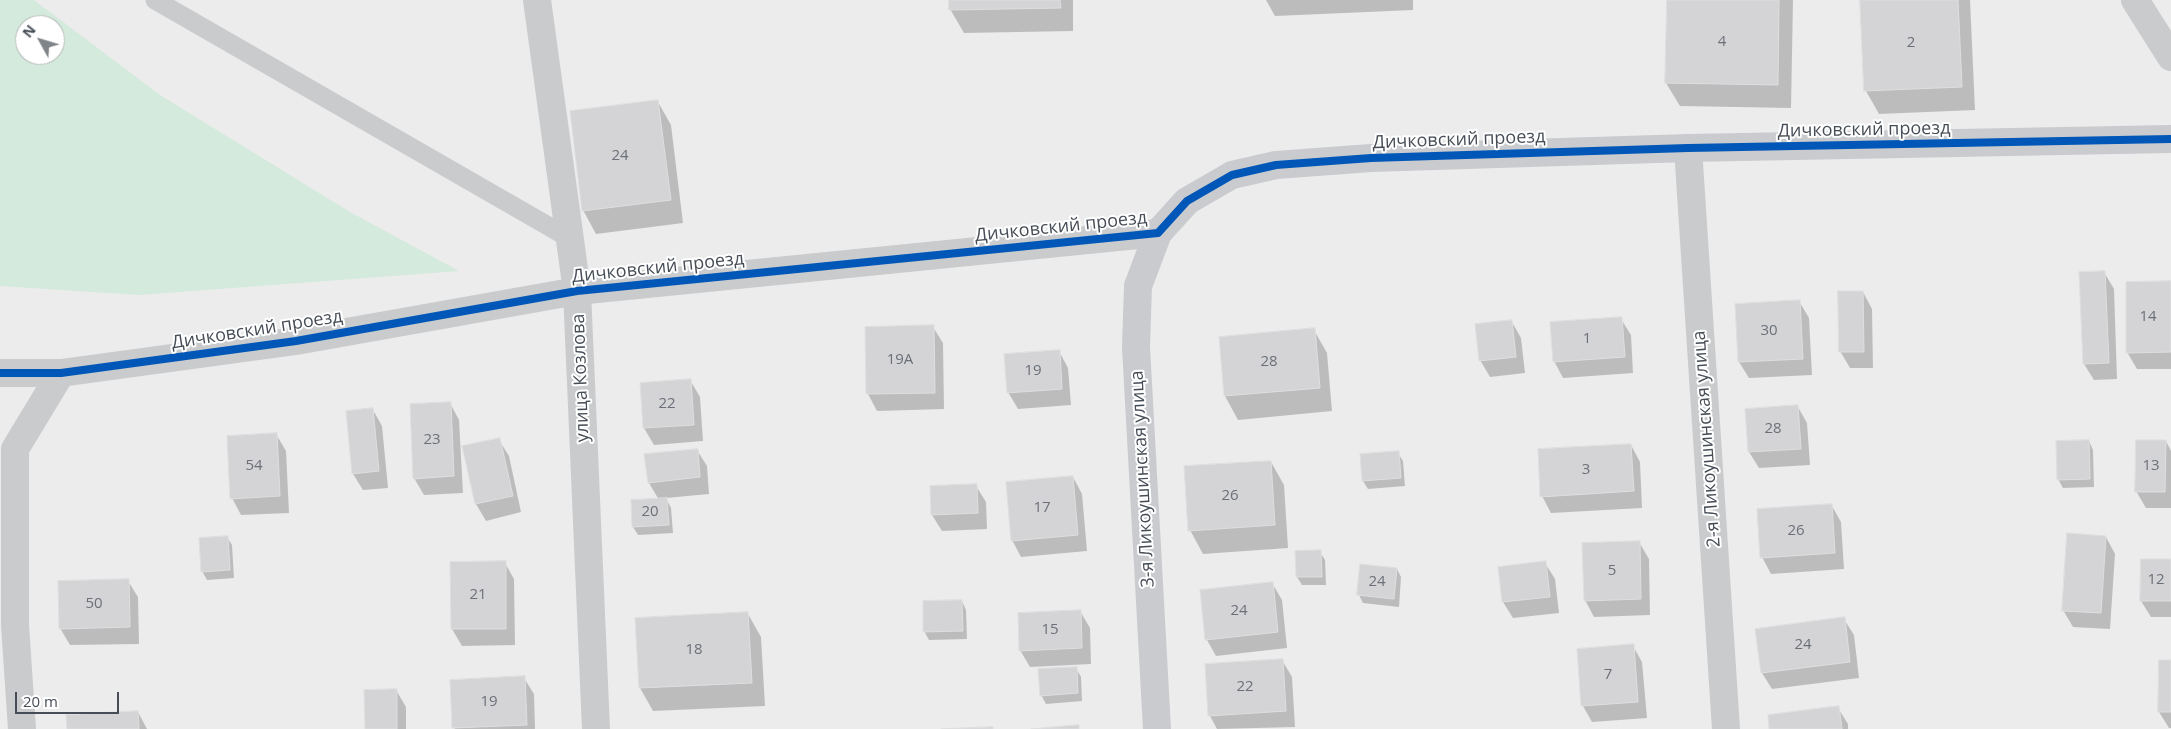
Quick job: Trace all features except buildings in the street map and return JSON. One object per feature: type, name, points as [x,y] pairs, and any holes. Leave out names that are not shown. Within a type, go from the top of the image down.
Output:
[{"type":"street","name":"улица Козлова","points":[[536,0],[577,291],[596,729]]},
{"type":"street","points":[[2135,0],[2171,57]]},
{"type":"street","name":"Дичковский проезд","points":[[0,373],[61,373],[296,341],[577,291],[1158,233],[1187,201],[1232,175],[1276,165],[1371,158],[1688,148],[2171,139]]},
{"type":"street","name":"2-я Ликоушинская улица","points":[[1688,148],[1726,729]]},
{"type":"street","name":"3-я Ликоушинская улица","points":[[1157,729],[1136,347],[1138,286],[1158,233]]},
{"type":"street","points":[[22,729],[15,625],[15,449],[61,373]]},
{"type":"lane","points":[[155,0],[569,238]]},
{"type":"green space","points":[[0,0],[34,0],[54,15],[15,15],[15,65],[65,65],[65,23],[160,95],[350,212],[459,271],[139,295],[0,286]]},
{"type":"cycle path","points":[[0,373],[61,373],[296,341],[577,291],[1158,233],[1187,201],[1232,175],[1276,165],[1371,158],[1688,148],[2171,139]]}]
